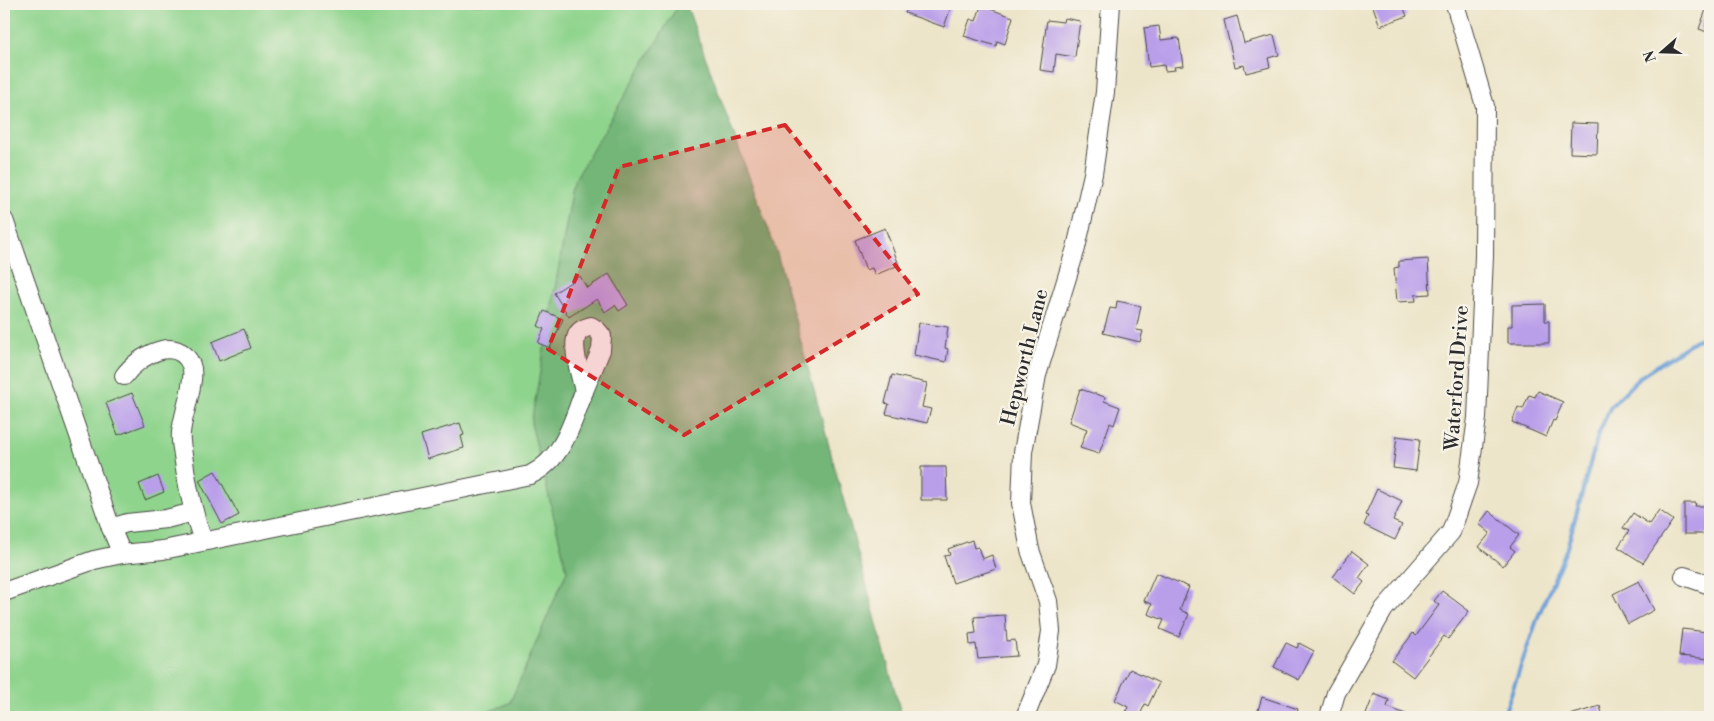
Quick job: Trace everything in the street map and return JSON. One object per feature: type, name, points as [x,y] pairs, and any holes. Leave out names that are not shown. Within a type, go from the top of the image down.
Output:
[{"type":"street","name":"Hepworth Lane","points":[[1025,717],[1046,665],[1051,631],[1048,601],[1030,550],[1021,503],[1023,452],[1037,375],[1076,248],[1093,174],[1105,92],[1111,4]]},
{"type":"street","name":"Waterford Drive","points":[[1329,717],[1336,692],[1384,610],[1451,532],[1468,483],[1477,418],[1483,294],[1485,106],[1455,4]]},
{"type":"street","points":[[4,220],[111,528],[122,554]]},
{"type":"street","points":[[124,376],[130,367],[142,358],[157,351],[172,348],[184,353],[192,366],[191,384],[180,434],[188,488],[203,541]]},
{"type":"street","points":[[4,592],[94,560],[122,554],[163,550],[530,475],[548,464],[554,457],[570,427],[584,391]]},
{"type":"street","points":[[111,528],[128,523],[166,519],[194,512]]},
{"type":"street","points":[[1684,576],[1710,585]]},
{"type":"highlighted area","points":[[785,125],[918,294],[684,435],[548,349],[619,167]]},
{"type":"green space","points":[[4,4],[679,4],[574,181],[531,423],[567,571],[510,703],[475,717],[4,717]]},
{"type":"green space","points":[[679,4],[686,4],[777,253],[902,717],[475,717],[510,703],[567,571],[531,423],[574,181]]},
{"type":"building","points":[[909,4],[952,4],[944,27],[905,13]]},
{"type":"building","points":[[1372,4],[1402,4],[1407,16],[1380,26]]},
{"type":"building","points":[[1708,4],[1710,4],[1710,33],[1699,29]]},
{"type":"building","points":[[981,6],[1013,17],[1005,44],[997,41],[996,46],[964,36],[970,19],[976,21]]},
{"type":"building","points":[[1237,16],[1244,43],[1274,35],[1279,55],[1268,58],[1270,67],[1246,73],[1244,65],[1235,67],[1224,20]]},
{"type":"building","points":[[1064,18],[1080,21],[1075,57],[1056,54],[1054,72],[1040,70],[1047,20],[1063,22]]},
{"type":"building","points":[[1159,26],[1161,40],[1179,38],[1183,66],[1174,67],[1175,70],[1165,71],[1164,65],[1149,67],[1144,28]]},
{"type":"building","points":[[1571,123],[1598,124],[1597,154],[1570,153]]},
{"type":"building","points":[[885,228],[899,265],[875,275],[872,268],[866,270],[855,240]]},
{"type":"building","points":[[1428,259],[1430,294],[1415,295],[1416,301],[1397,302],[1394,268],[1399,267],[1399,261]]},
{"type":"building","points":[[609,274],[628,305],[619,311],[615,305],[605,312],[597,299],[569,317],[554,293],[580,276],[587,288]]},
{"type":"building","points":[[1117,301],[1141,306],[1136,330],[1143,331],[1140,342],[1103,333],[1110,308],[1116,309]]},
{"type":"building","points":[[1545,304],[1545,321],[1549,321],[1549,343],[1508,343],[1508,326],[1512,326],[1512,305]]},
{"type":"building","points":[[544,311],[563,319],[550,348],[538,343],[544,329],[538,326]]},
{"type":"building","points":[[919,323],[948,327],[945,348],[948,349],[946,362],[914,355]]},
{"type":"building","points":[[244,329],[251,348],[219,361],[212,342]]},
{"type":"building","points":[[892,375],[927,383],[922,407],[931,409],[927,423],[886,414],[889,404],[885,403]]},
{"type":"building","points":[[1080,389],[1105,397],[1104,401],[1120,407],[1114,425],[1110,423],[1099,454],[1080,448],[1087,429],[1069,422]]},
{"type":"building","points":[[1538,391],[1563,402],[1546,437],[1512,422],[1518,407],[1523,409],[1529,395],[1535,397]]},
{"type":"building","points":[[132,393],[145,425],[118,435],[106,403]]},
{"type":"building","points":[[460,423],[464,435],[461,436],[464,448],[428,459],[421,435]]},
{"type":"building","points":[[1397,436],[1420,439],[1416,471],[1393,468]]},
{"type":"building","points":[[921,467],[946,467],[947,500],[921,500]]},
{"type":"building","points":[[215,471],[239,515],[222,524],[199,480]]},
{"type":"building","points":[[158,476],[164,492],[145,500],[139,484]]},
{"type":"building","points":[[1377,489],[1402,501],[1393,521],[1402,525],[1395,540],[1364,525],[1368,516],[1365,515]]},
{"type":"building","points":[[1684,503],[1696,503],[1695,506],[1710,506],[1710,534],[1684,534]]},
{"type":"building","points":[[1659,510],[1673,520],[1643,563],[1618,547],[1629,531],[1623,528],[1633,513],[1649,524]]},
{"type":"building","points":[[1489,511],[1519,535],[1510,547],[1515,551],[1503,566],[1479,547],[1490,533],[1479,524]]},
{"type":"building","points":[[972,540],[974,548],[978,547],[982,559],[992,555],[996,569],[953,583],[944,556],[950,555],[948,549]]},
{"type":"building","points":[[1352,551],[1369,564],[1359,578],[1364,582],[1355,594],[1333,577]]},
{"type":"building","points":[[1156,573],[1189,587],[1180,610],[1189,614],[1179,637],[1160,629],[1164,620],[1148,614],[1152,604],[1144,601]]},
{"type":"building","points":[[1639,581],[1654,610],[1628,624],[1613,594]]},
{"type":"building","points":[[1442,591],[1469,611],[1448,639],[1444,636],[1413,677],[1392,661],[1413,633],[1416,636],[1439,605],[1434,601]]},
{"type":"building","points":[[1005,615],[1007,641],[1015,640],[1017,656],[978,659],[976,644],[970,645],[969,634],[976,633],[974,617]]},
{"type":"building","points":[[1682,629],[1707,632],[1706,639],[1710,640],[1710,659],[1679,656]]},
{"type":"building","points":[[1286,643],[1297,648],[1299,643],[1314,651],[1299,680],[1274,667]]},
{"type":"building","points":[[1130,669],[1159,683],[1148,706],[1145,704],[1139,717],[1126,712],[1128,707],[1115,700]]},
{"type":"building","points":[[1374,694],[1389,700],[1387,707],[1411,717],[1365,717]]},
{"type":"building","points":[[1262,697],[1298,709],[1296,717],[1256,717]]},
{"type":"building","points":[[1600,706],[1603,717],[1571,717],[1570,715]]},
{"type":"waterway","points":[[1503,717],[1538,617],[1567,548],[1598,435],[1611,406],[1640,377],[1694,341],[1710,333]]}]
